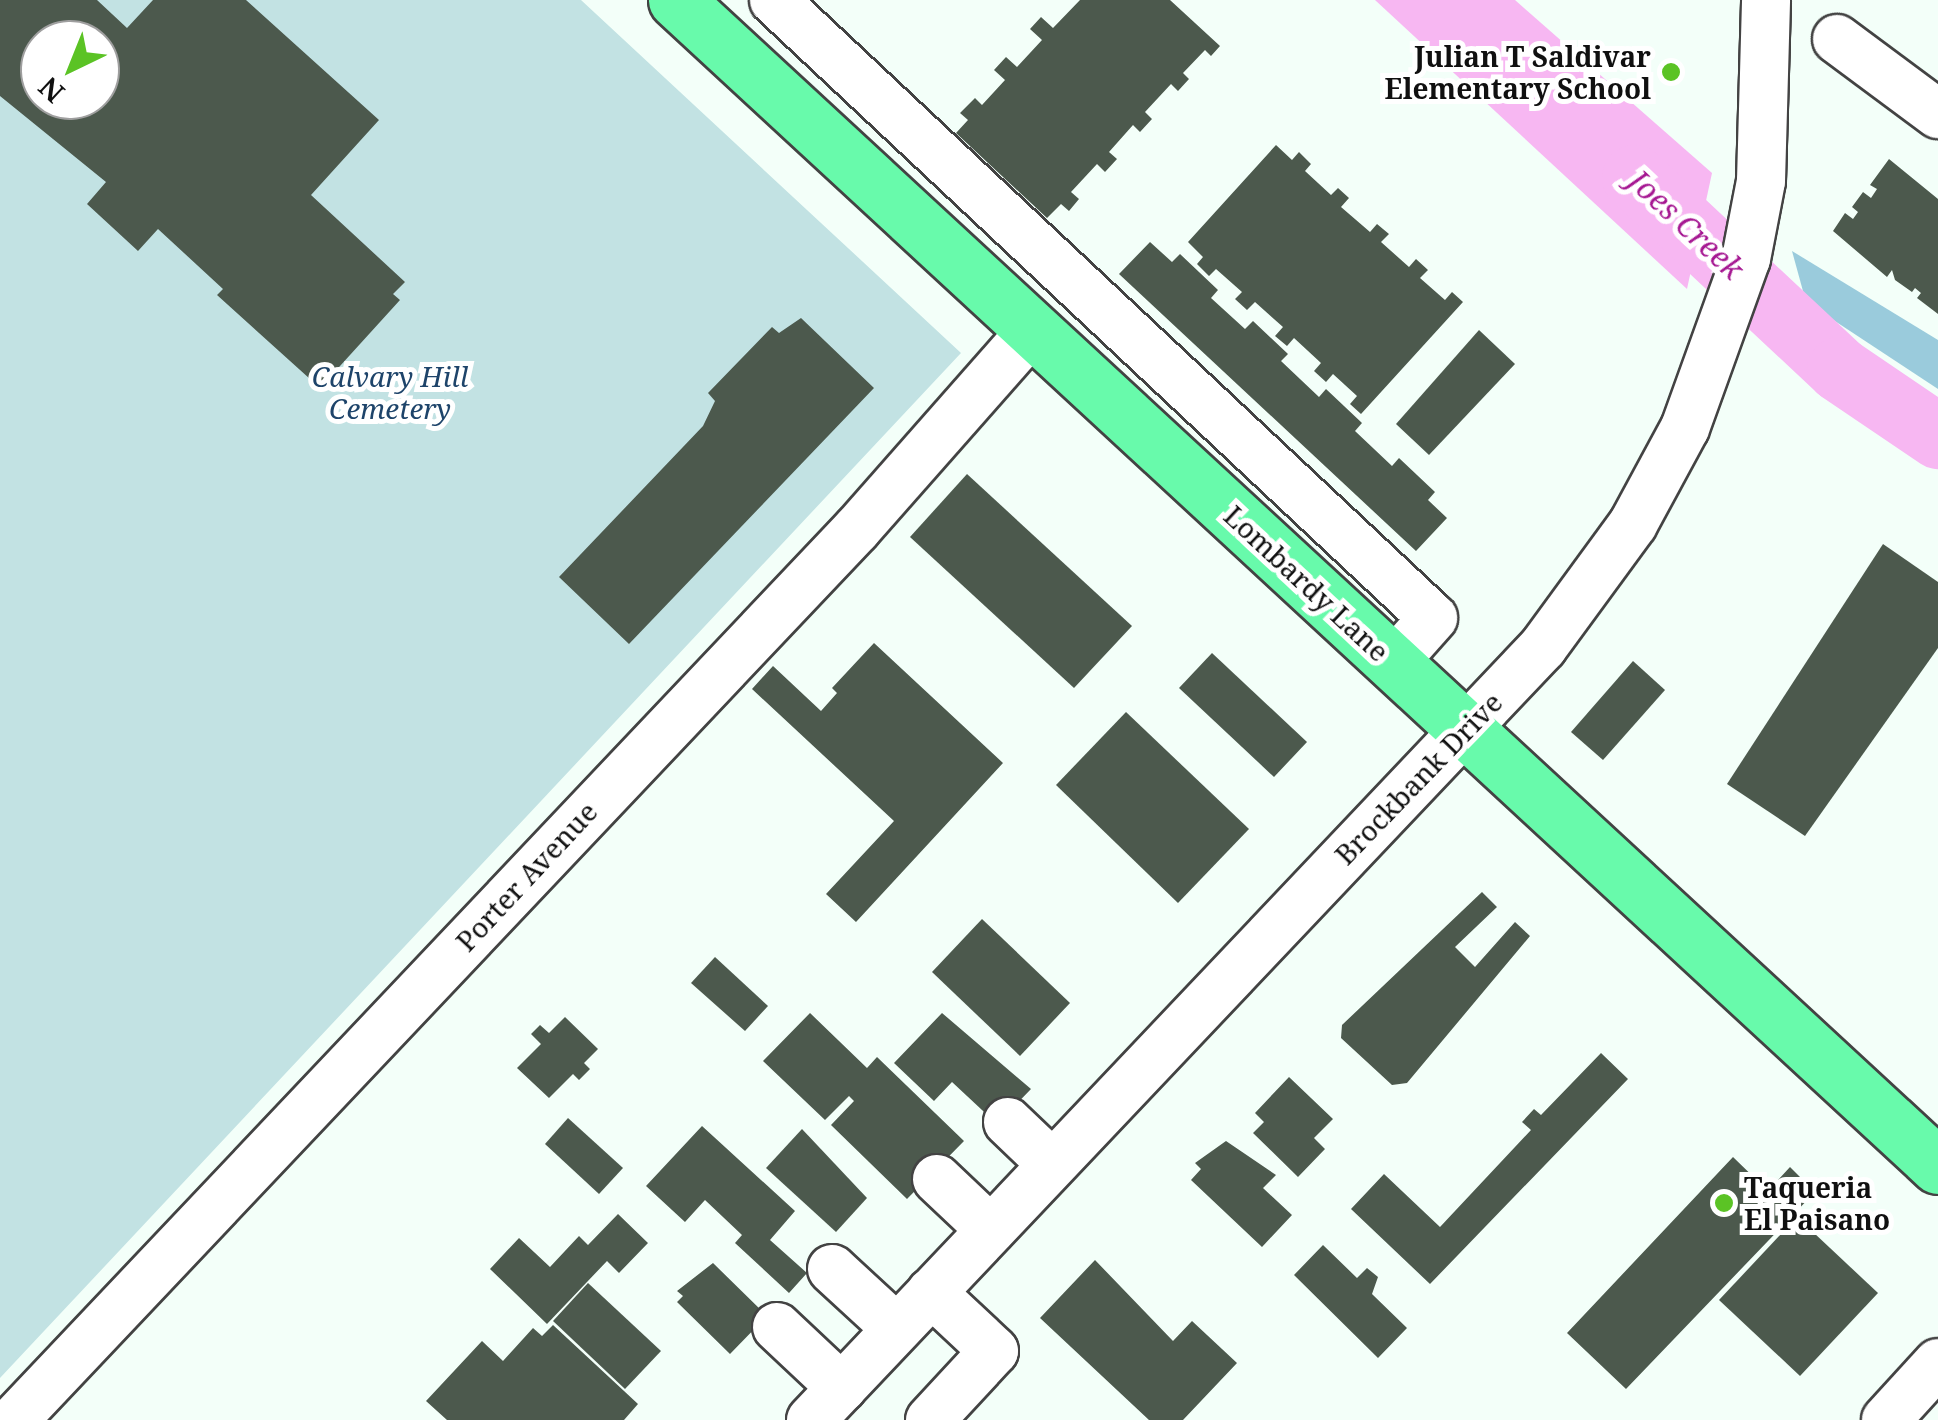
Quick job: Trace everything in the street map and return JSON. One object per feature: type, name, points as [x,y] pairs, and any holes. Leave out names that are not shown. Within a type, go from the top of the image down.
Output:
[{"type":"main road","name":"Lombardy Lane","points":[[676,0],[1938,1166]]},
{"type":"street","points":[[774,0],[1433,618],[1394,663]]},
{"type":"street","name":"Brockbank Drive","points":[[826,1404],[1543,647],[1613,553],[1696,401],[1746,259],[1761,182],[1766,0]]},
{"type":"street","points":[[768,84],[815,39]]},
{"type":"street","points":[[1837,39],[1938,114]]},
{"type":"street","name":"Porter Avenue","points":[[14,1420],[857,529],[1034,328]]},
{"type":"street","points":[[1008,1122],[1052,1164]]},
{"type":"street","points":[[938,1180],[990,1230]]},
{"type":"street","points":[[832,1269],[897,1329]]},
{"type":"street","points":[[930,1420],[994,1351],[932,1292]]},
{"type":"street","points":[[776,1327],[826,1404]]},
{"type":"street","points":[[1886,1420],[1938,1364]]},
{"type":"shaded area","points":[[1792,251],[1938,340],[1938,389],[1806,302]]},
{"type":"green space","name":"Calvary Hill Cemetery","points":[[0,0],[581,0],[961,353],[0,1378]]},
{"type":"water","points":[[1375,0],[1515,0],[1712,173],[1687,289]]},
{"type":"building","points":[[0,0],[97,0],[118,20],[20,20],[20,112],[0,96]]},
{"type":"building","points":[[153,0],[246,0],[379,120],[311,195],[405,282],[393,294],[400,300],[320,388],[217,295],[223,289],[158,229],[138,251],[87,204],[106,182],[30,120],[120,120],[120,21],[127,28]]},
{"type":"building","points":[[1080,0],[1170,0],[1220,46],[1211,56],[1205,50],[1183,73],[1189,79],[1178,91],[1171,84],[1145,112],[1152,119],[1140,132],[1133,125],[1109,152],[1117,159],[1105,172],[1097,164],[1071,192],[1079,199],[1069,211],[1061,204],[1047,218],[956,133],[968,120],[960,113],[975,98],[982,105],[1005,80],[994,70],[1006,57],[1017,67],[1042,40],[1030,29],[1041,17],[1053,28]]},
{"type":"building","points":[[1276,145],[1292,160],[1299,152],[1311,164],[1305,171],[1331,195],[1338,188],[1349,198],[1341,207],[1370,232],[1377,224],[1389,234],[1381,242],[1409,267],[1416,259],[1428,270],[1420,278],[1445,300],[1452,292],[1463,302],[1361,414],[1350,404],[1357,396],[1333,374],[1326,382],[1314,371],[1321,363],[1294,338],[1287,346],[1275,336],[1283,327],[1255,302],[1247,310],[1235,299],[1242,292],[1216,269],[1209,276],[1197,264],[1203,257],[1188,242]]},
{"type":"building","points":[[1889,159],[1938,199],[1938,314],[1917,298],[1921,293],[1915,288],[1912,292],[1895,280],[1892,270],[1887,277],[1833,231],[1845,213],[1853,219],[1858,212],[1852,207],[1863,192],[1871,198],[1877,189],[1870,185]]},
{"type":"building","points":[[1150,242],[1172,262],[1180,254],[1218,290],[1211,298],[1245,329],[1253,321],[1288,354],[1281,361],[1319,397],[1326,389],[1362,423],[1355,431],[1392,466],[1399,458],[1435,492],[1428,500],[1447,518],[1416,551],[1119,274]]},
{"type":"building","points":[[801,318],[874,388],[629,644],[559,577],[703,426],[715,401],[708,393],[772,327],[779,333]]},
{"type":"building","points":[[1479,330],[1515,364],[1429,455],[1396,424]]},
{"type":"building","points":[[967,474],[1132,626],[1074,688],[910,537]]},
{"type":"building","points":[[1883,544],[1938,582],[1938,648],[1805,836],[1727,784]]},
{"type":"building","points":[[874,643],[1003,763],[856,922],[826,894],[894,821],[752,689],[773,666],[821,711],[837,693],[832,688]]},
{"type":"building","points":[[1212,653],[1307,742],[1274,777],[1179,688]]},
{"type":"building","points":[[1633,661],[1665,690],[1603,760],[1571,732]]},
{"type":"building","points":[[1126,712],[1249,829],[1178,903],[1056,785]]},
{"type":"building","points":[[1482,892],[1497,907],[1455,947],[1475,967],[1515,922],[1530,936],[1407,1083],[1392,1085],[1341,1038],[1342,1025]]},
{"type":"building","points":[[982,919],[1070,1003],[1020,1056],[932,972]]},
{"type":"building","points":[[715,957],[768,1006],[745,1031],[691,983]]},
{"type":"building","points":[[810,1013],[867,1068],[877,1057],[964,1141],[907,1199],[831,1125],[854,1101],[849,1096],[825,1120],[763,1061]]},
{"type":"building","points":[[942,1013],[1031,1089],[997,1124],[952,1082],[934,1101],[894,1063]]},
{"type":"building","points":[[565,1017],[598,1049],[584,1063],[590,1069],[579,1080],[573,1074],[549,1098],[517,1068],[541,1044],[531,1034],[540,1025],[549,1033]]},
{"type":"building","points":[[1601,1053],[1628,1079],[1430,1284],[1351,1209],[1384,1174],[1440,1227],[1531,1130],[1522,1122],[1534,1109],[1541,1115]]},
{"type":"building","points":[[1289,1077],[1333,1119],[1314,1138],[1325,1149],[1298,1177],[1253,1133],[1264,1122],[1255,1113]]},
{"type":"building","points":[[568,1118],[623,1168],[599,1194],[545,1144]]},
{"type":"building","points":[[702,1126],[795,1211],[770,1240],[807,1273],[789,1293],[735,1243],[742,1235],[705,1200],[685,1222],[646,1186]]},
{"type":"building","points":[[802,1129],[867,1198],[836,1232],[766,1168]]},
{"type":"building","points":[[1226,1141],[1276,1175],[1263,1188],[1292,1215],[1262,1247],[1191,1180],[1201,1169],[1195,1163]]},
{"type":"building","points":[[1733,1157],[1768,1191],[1790,1167],[1815,1192],[1626,1389],[1567,1333]]},
{"type":"building","points":[[618,1214],[648,1243],[619,1273],[607,1261],[547,1324],[490,1269],[519,1238],[550,1267],[579,1236],[588,1245]]},
{"type":"building","points":[[1797,1217],[1878,1293],[1800,1376],[1719,1300]]},
{"type":"building","points":[[1323,1245],[1357,1278],[1367,1268],[1378,1277],[1372,1294],[1407,1328],[1378,1358],[1294,1275]]},
{"type":"building","points":[[1095,1260],[1173,1341],[1192,1321],[1237,1363],[1183,1420],[1149,1420],[1040,1318]]},
{"type":"building","points":[[713,1263],[767,1316],[730,1354],[677,1302],[683,1296],[677,1291]]},
{"type":"building","points":[[588,1283],[661,1351],[625,1389],[553,1321]]},
{"type":"building","points":[[553,1325],[638,1404],[624,1420],[447,1420],[426,1401],[482,1341],[503,1361],[533,1328],[542,1336]]},
{"type":"waterway","name":"Joes Creek","points":[[1634,177],[1839,369],[1938,436]]},
{"type":"place","name":"Julian T Saldivar Elementary School","points":[[1671,72]]},
{"type":"place","name":"Taqueria El Paisano","points":[[1724,1203]]}]
